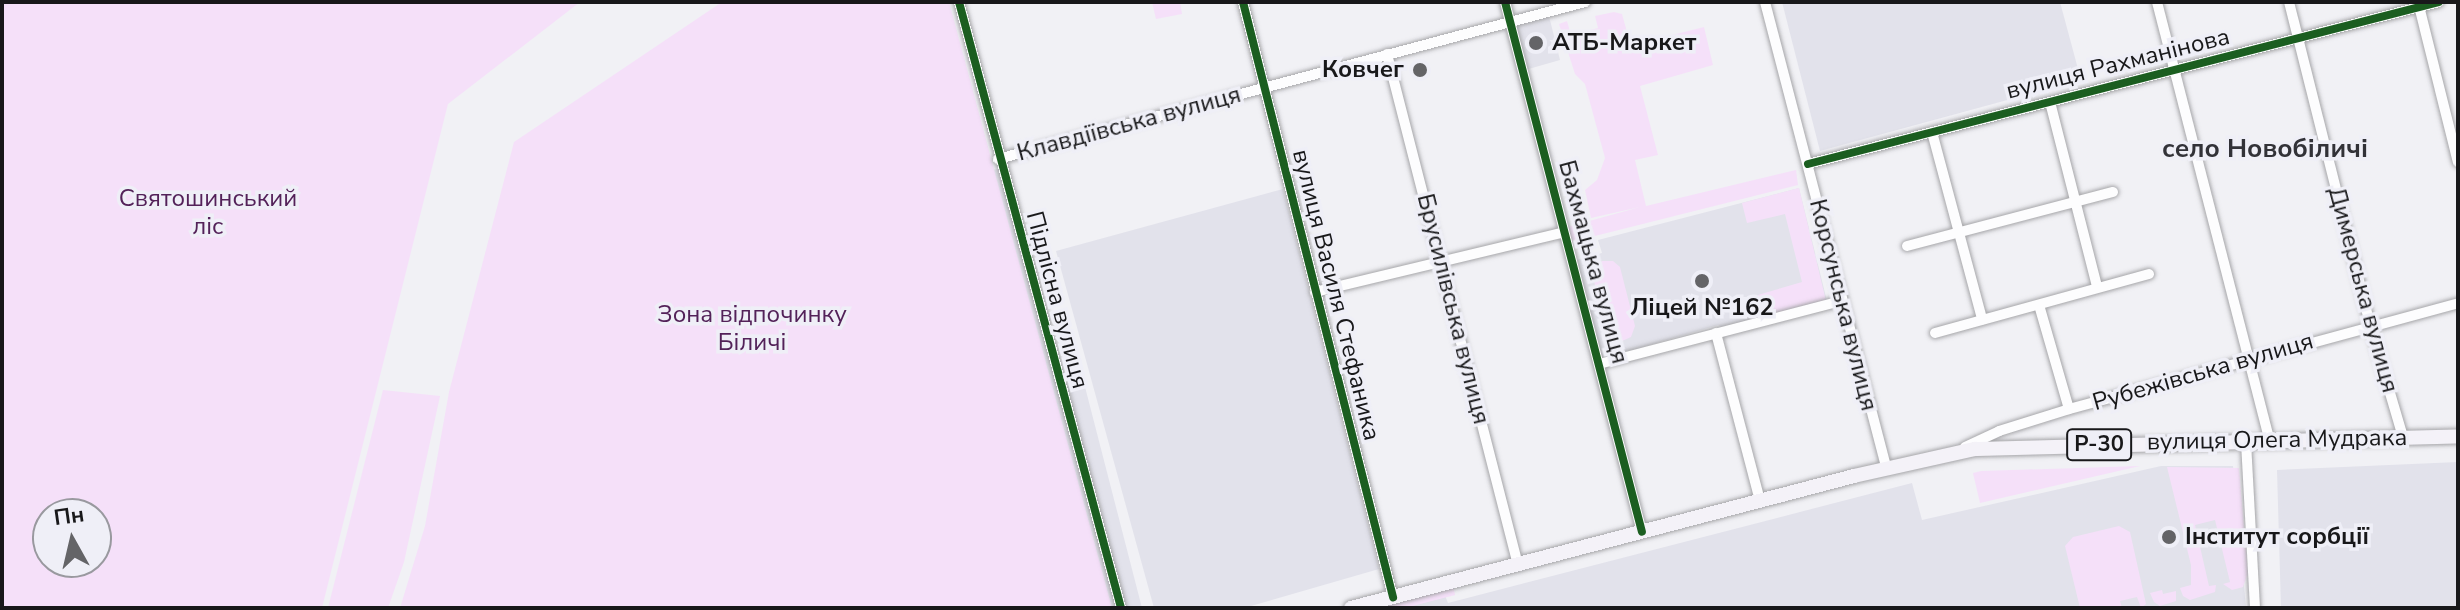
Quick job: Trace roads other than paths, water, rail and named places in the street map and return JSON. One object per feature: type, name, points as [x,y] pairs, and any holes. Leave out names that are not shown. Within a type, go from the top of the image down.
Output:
[{"type":"main road","name":"вулиця Олега Мудрака","points":[[1953,453],[1997,446],[2458,436]]},
{"type":"main road","name":"Р-30","points":[[1351,608],[1953,453]]},
{"type":"street","name":"Підлісна вулиця","points":[[959,2],[998,159],[1121,608]]},
{"type":"street","name":"вулиця Василя Стефаника","points":[[1243,2],[1393,597]]},
{"type":"street","name":"Бахмацька вулиця","points":[[1505,2],[1642,532]]},
{"type":"street","name":"Клавдіївська вулиця","points":[[998,159],[1585,2]]},
{"type":"street","name":"Корсунська вулиця","points":[[1765,2],[1840,301],[1886,468]]},
{"type":"street","points":[[2157,2],[2270,441]]},
{"type":"street","name":"Димерська вулиця","points":[[2289,2],[2370,325],[2403,437]]},
{"type":"street","name":"вулиця Рахманінова","points":[[1808,164],[2439,2]]},
{"type":"street","points":[[2418,5],[2458,162]]},
{"type":"street","name":"Брусилівська вулиця","points":[[1387,54],[1518,565]]},
{"type":"street","points":[[2050,102],[2097,287]]},
{"type":"street","points":[[1932,132],[1982,319]]},
{"type":"street","points":[[1907,246],[2113,192]]},
{"type":"street","points":[[1315,292],[1564,232]]},
{"type":"street","points":[[1935,333],[2149,274]]},
{"type":"street","points":[[1599,364],[1840,301]]},
{"type":"street","name":"Рубежівська вулиця","points":[[1953,453],[1999,431],[2069,409],[2458,303]]},
{"type":"street","points":[[2039,305],[2069,409]]},
{"type":"street","points":[[1716,333],[1760,501]]},
{"type":"street","points":[[2246,442],[2255,608]]},
{"type":"place","name":"АТБ-Маркет","points":[[1536,43]]},
{"type":"place","name":"Ковчег","points":[[1420,70]]},
{"type":"place","name":"Ліцей №162","points":[[1702,281]]},
{"type":"place","name":"Інститут сорбції","points":[[2169,537]]},
{"type":"district","name":"село Новобіличі","points":[[2265,149]]},
{"type":"park label","name":"Святошинський ліс","points":[[208,213]]},
{"type":"park label","name":"Зона відпочинку Біличі","points":[[752,329]]}]
